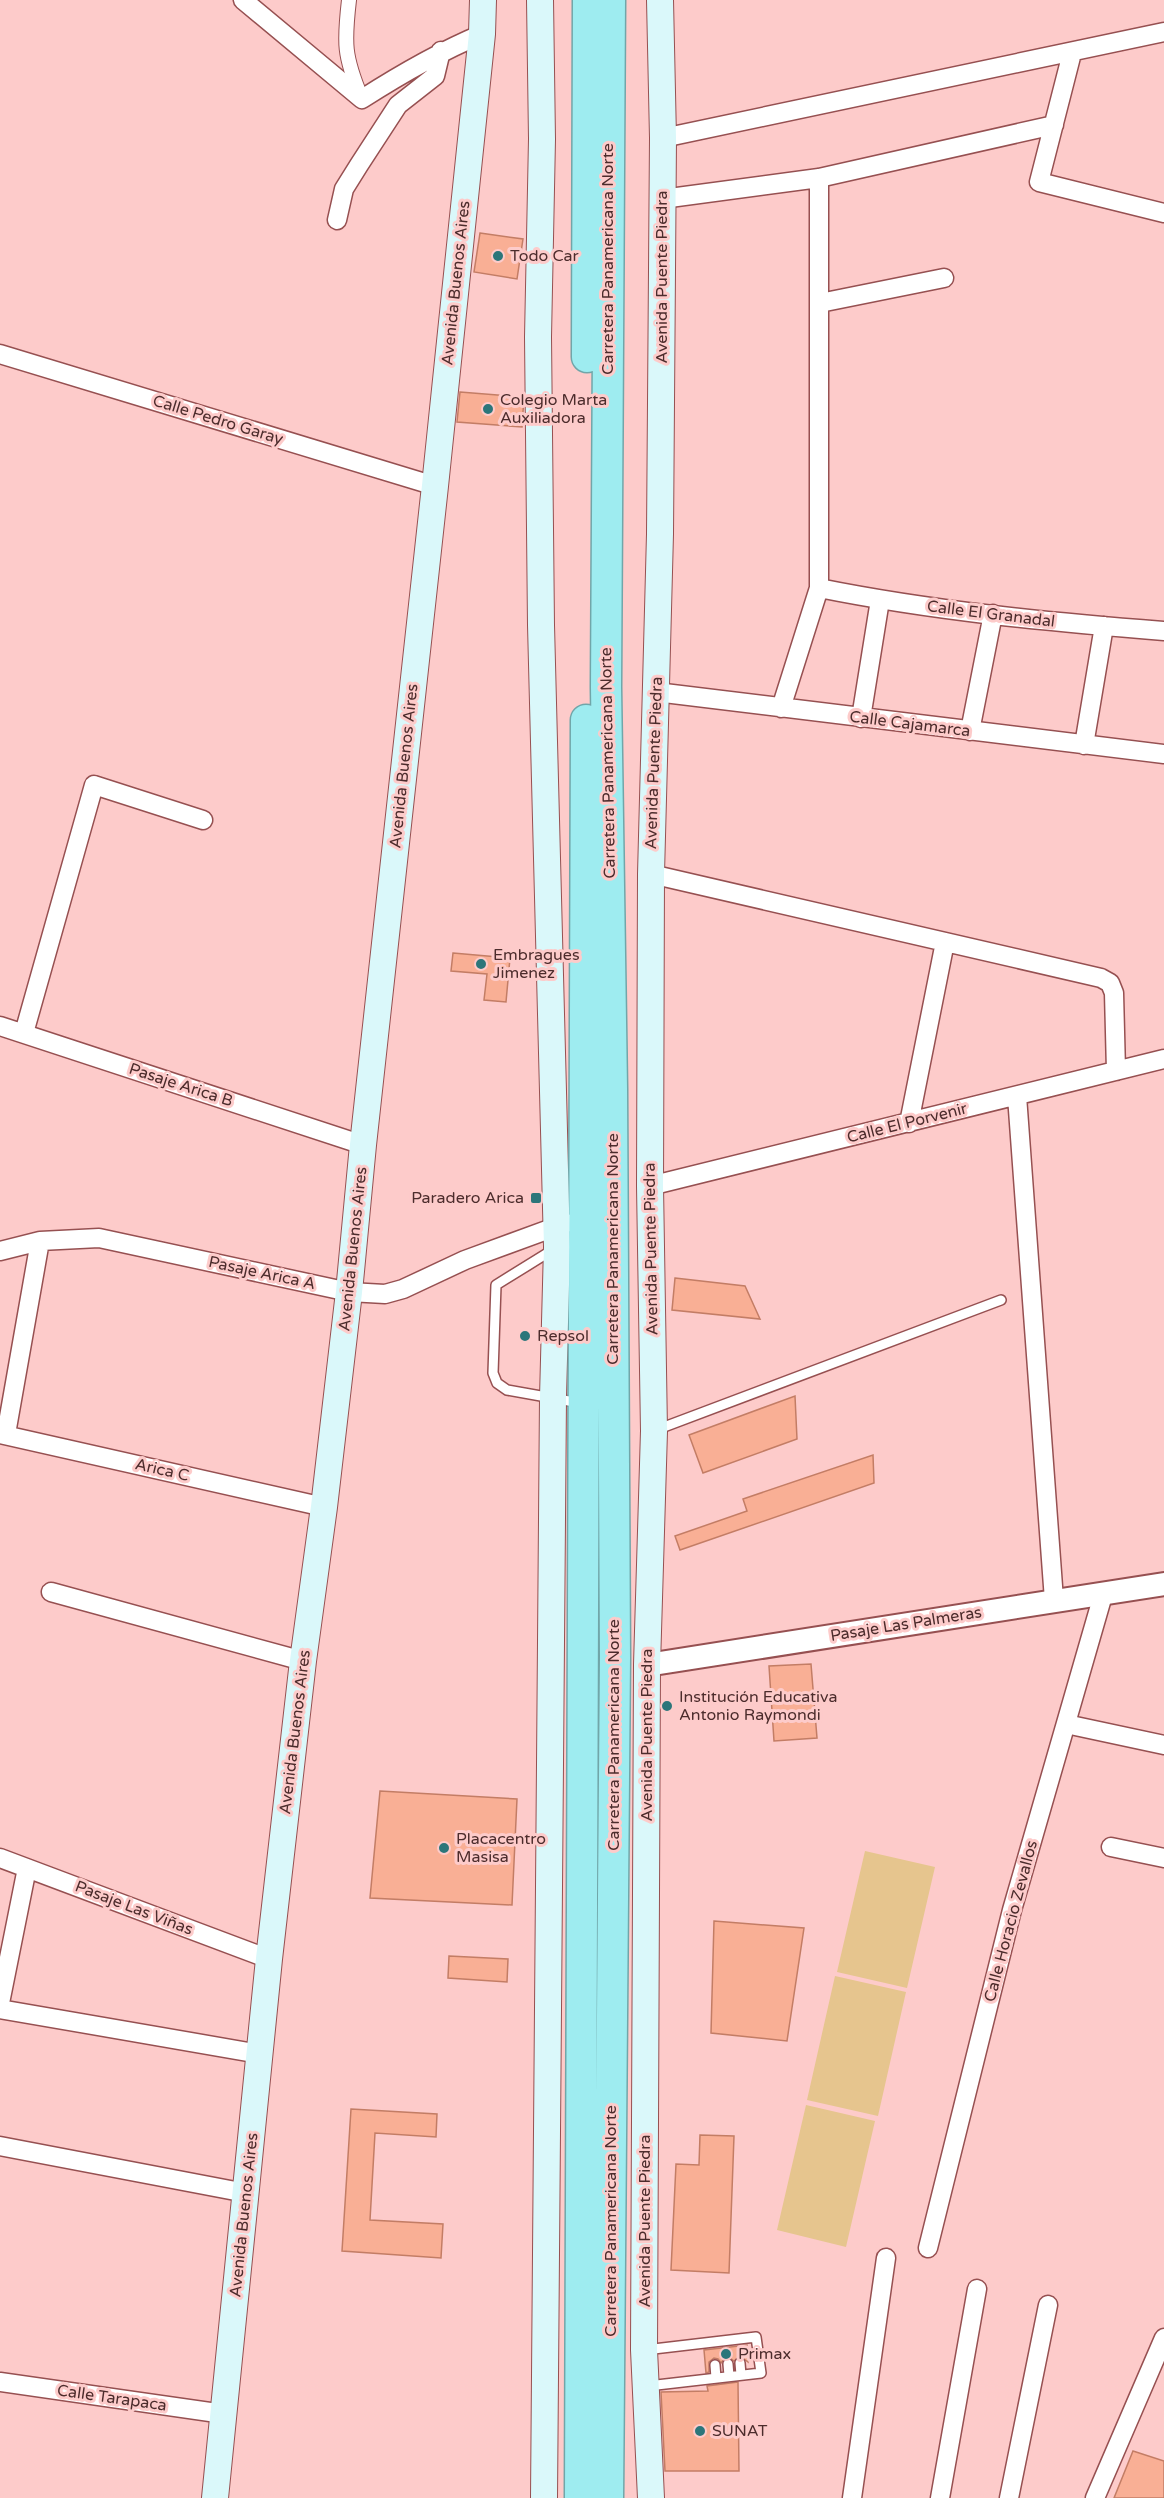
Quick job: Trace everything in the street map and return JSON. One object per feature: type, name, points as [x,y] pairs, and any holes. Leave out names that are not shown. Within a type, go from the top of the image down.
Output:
[{"type":"highway","name":"Carretera Panamericana Norte","points":[[580,2498],[585,1404],[571,1234],[588,0]]},
{"type":"highway","name":"Carretera Panamericana Norte","points":[[608,2498],[615,1657],[612,1088],[606,687],[610,0]]},
{"type":"main road","name":"Avenida Buenos Aires","points":[[215,2498],[269,1959],[349,1292],[482,34],[483,0]]},
{"type":"main road","points":[[540,0],[542,139],[538,337],[541,593],[571,1234],[553,1396],[544,2498]]},
{"type":"main road","name":"Avenida Puente Piedra","points":[[651,2498],[644,2350],[647,1665],[654,1431],[650,1186],[651,873],[660,534],[663,138],[660,0]]},
{"type":"street","points":[[243,0],[362,99]]},
{"type":"street","points":[[349,0],[345,36],[348,65],[362,99]]},
{"type":"street","points":[[663,138],[1164,32]]},
{"type":"street","points":[[362,99],[401,73],[441,51],[482,34]]},
{"type":"street","points":[[337,220],[344,189],[398,105],[435,76],[441,51]]},
{"type":"street","points":[[1072,53],[1039,182],[1164,213]]},
{"type":"street","points":[[662,199],[819,178],[1053,125]]},
{"type":"street","points":[[781,708],[819,588],[819,178]]},
{"type":"street","points":[[820,303],[945,278]]},
{"type":"street","name":"Calle Pedro Garay","points":[[0,354],[435,486]]},
{"type":"street","name":"Calle El Granadal","points":[[819,588],[880,600],[1164,631]]},
{"type":"street","points":[[861,718],[880,600]]},
{"type":"street","points":[[970,731],[993,614]]},
{"type":"street","points":[[1084,745],[1104,626]]},
{"type":"street","name":"Calle Cajamarca","points":[[656,692],[1164,754]]},
{"type":"street","points":[[24,1033],[94,784],[203,820]]},
{"type":"street","points":[[651,873],[1101,978],[1110,983],[1114,993],[1116,1071]]},
{"type":"street","points":[[909,1123],[945,942]]},
{"type":"street","name":"Pasaje Arica B","points":[[0,1026],[363,1144]]},
{"type":"street","name":"Calle El Porvenir","points":[[650,1186],[1164,1059]]},
{"type":"street","points":[[1017,1096],[1054,1600]]},
{"type":"street","name":"Pasaje Arica A","points":[[0,1251],[40,1242],[99,1238],[349,1292],[385,1294],[403,1289],[465,1260],[571,1234]]},
{"type":"street","points":[[3,1434],[40,1242]]},
{"type":"street","name":"Arica C","points":[[3,1434],[324,1507]]},
{"type":"street","name":"Pasaje Las Palmeras","points":[[647,1665],[1164,1584]]},
{"type":"street","points":[[51,1592],[303,1661]]},
{"type":"street","name":"Calle Horacio Zevallos","points":[[928,2248],[1012,1910],[1103,1595]]},
{"type":"street","points":[[1066,1724],[1164,1745]]},
{"type":"street","points":[[1112,1847],[1164,1858]]},
{"type":"street","name":"Pasaje Las Viñas","points":[[0,1858],[269,1959]]},
{"type":"street","points":[[0,2003],[27,1868]]},
{"type":"street","points":[[0,2009],[260,2054]]},
{"type":"street","points":[[0,2146],[246,2193]]},
{"type":"street","points":[[852,2498],[886,2258]]},
{"type":"street","points":[[940,2498],[977,2289]]},
{"type":"street","points":[[1010,2498],[1048,2306]]},
{"type":"street","points":[[1095,2498],[1164,2338]]},
{"type":"street","name":"Calle Tarapaca","points":[[0,2382],[224,2414]]},
{"type":"lane","points":[[571,1234],[496,1285],[493,1373],[497,1383],[507,1390],[553,1396],[585,1404]]},
{"type":"lane","points":[[654,1431],[1001,1300]]},
{"type":"lane","points":[[644,2350],[712,2344],[756,2337],[761,2373],[645,2386]]},
{"type":"lane","points":[[740,2363],[741,2375]]},
{"type":"lane","points":[[728,2364],[729,2376]]},
{"type":"lane","points":[[715,2365],[716,2378]]},
{"type":"shaded area","points":[[865,1851],[935,1867],[907,1988],[837,1972]]},
{"type":"shaded area","points":[[835,1976],[906,1992],[878,2116],[807,2100]]},
{"type":"shaded area","points":[[806,2105],[875,2121],[846,2247],[777,2230]]},
{"type":"building","name":"Todo Car","points":[[480,233],[523,239],[517,279],[474,272]]},
{"type":"building","name":"Colegio Marta Auxiliadora","points":[[460,392],[524,397],[522,427],[457,422]]},
{"type":"building","name":"Embragues Jimenez","points":[[453,953],[510,958],[506,1002],[484,1000],[487,974],[451,971]]},
{"type":"building","points":[[675,1278],[745,1286],[760,1319],[672,1310]]},
{"type":"building","points":[[795,1396],[797,1439],[703,1473],[689,1435]]},
{"type":"building","points":[[873,1455],[874,1483],[680,1550],[675,1536],[747,1511],[743,1499]]},
{"type":"building","points":[[811,1664],[817,1738],[774,1741],[769,1666]]},
{"type":"building","name":"Placacentro Masisa","points":[[380,1791],[517,1799],[512,1905],[370,1898]]},
{"type":"building","points":[[714,1921],[804,1928],[787,2041],[711,2033]]},
{"type":"building","points":[[449,1956],[508,1959],[507,1982],[448,1978]]},
{"type":"building","points":[[351,2109],[437,2114],[436,2137],[375,2133],[370,2220],[443,2224],[441,2258],[342,2251]]},
{"type":"building","points":[[700,2135],[734,2136],[729,2273],[671,2270],[676,2164],[699,2165]]},
{"type":"building","name":"Primax","points":[[747,2345],[748,2362],[740,2356],[734,2361],[725,2358],[721,2363],[714,2358],[709,2362],[709,2372],[706,2373],[704,2350]]},
{"type":"building","name":"SUNAT","points":[[738,2382],[739,2471],[665,2471],[661,2392],[708,2391],[707,2386]]},
{"type":"building","points":[[1133,2451],[1164,2461],[1164,2498],[1114,2498]]},
{"type":"place","name":"Todo Car","points":[[498,256]]},
{"type":"place","name":"Colegio Marta Auxiliadora","points":[[488,409]]},
{"type":"place","name":"Embragues Jimenez","points":[[481,964]]},
{"type":"place","name":"Paradero Arica","points":[[536,1198]]},
{"type":"place","name":"Repsol","points":[[525,1336]]},
{"type":"place","name":"Institución Educativa Antonio Raymondi","points":[[667,1706]]},
{"type":"place","name":"Placacentro Masisa","points":[[444,1848]]},
{"type":"place","name":"Primax","points":[[726,2354]]},
{"type":"place","name":"SUNAT","points":[[700,2431]]}]
